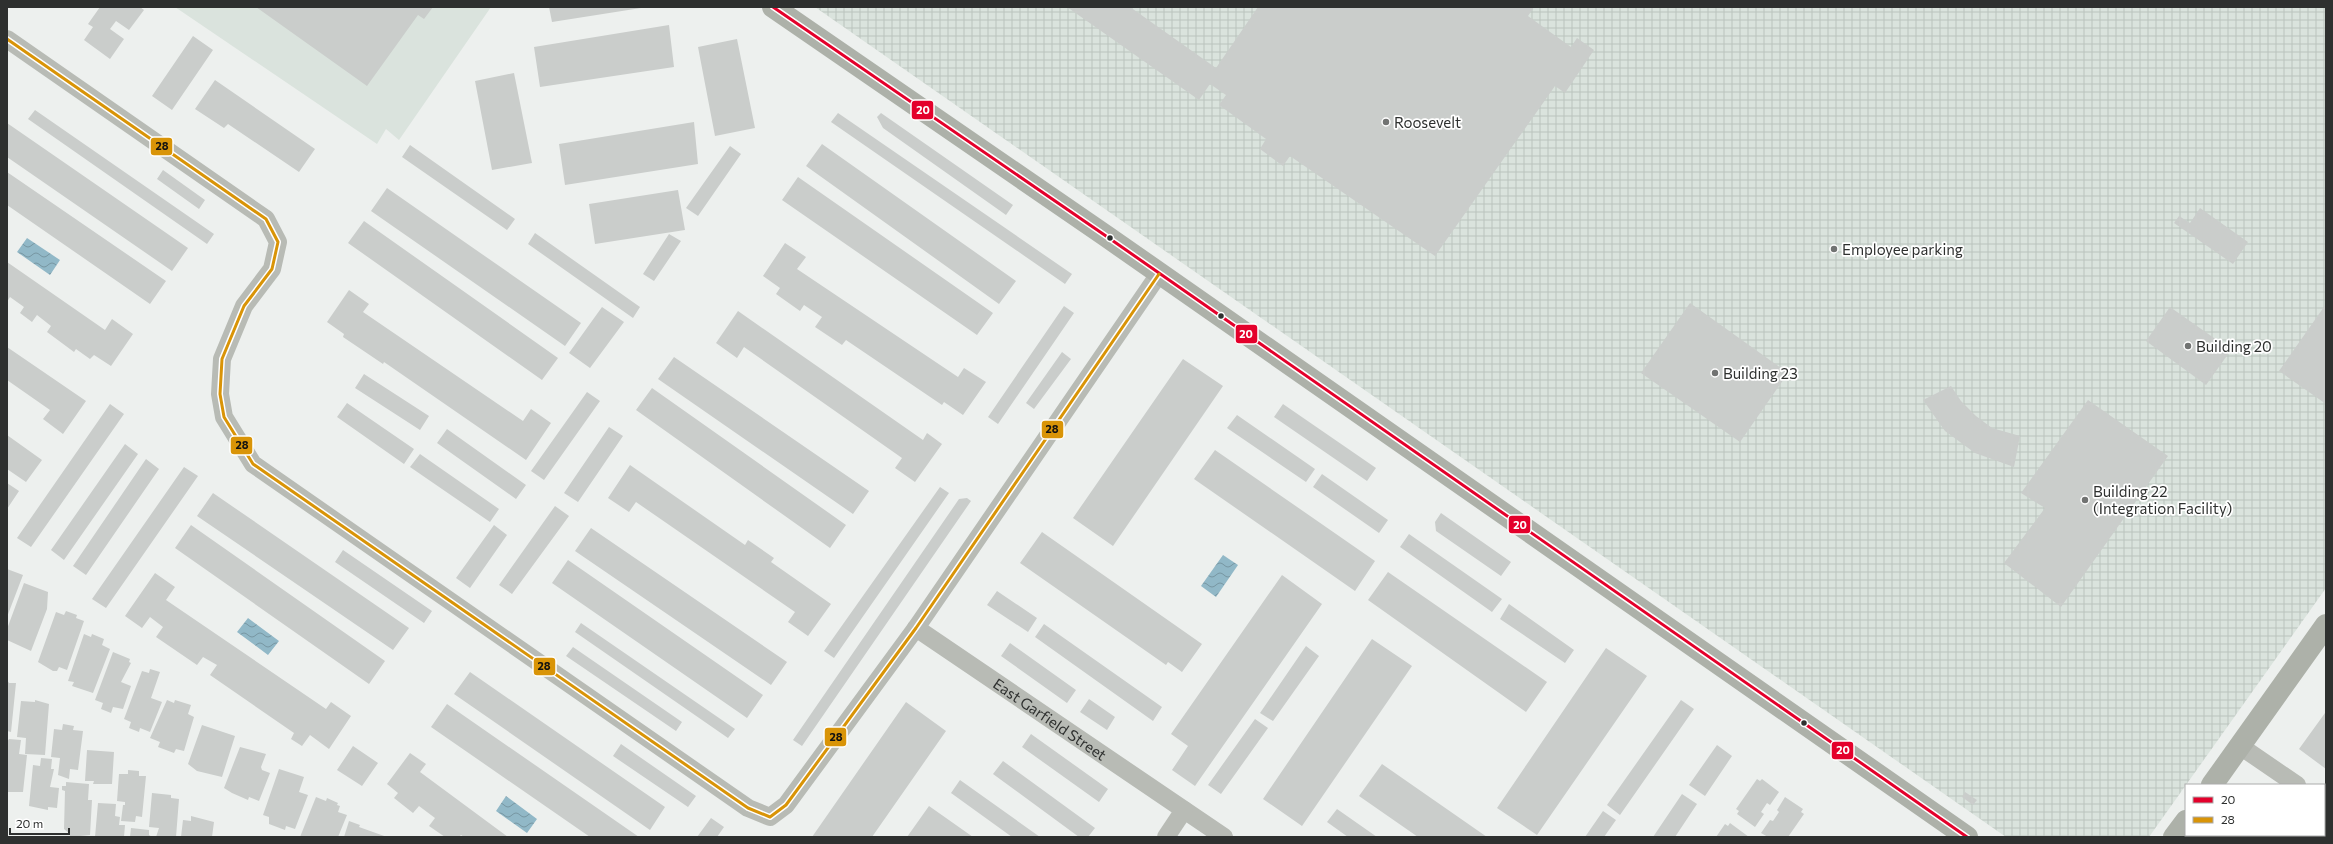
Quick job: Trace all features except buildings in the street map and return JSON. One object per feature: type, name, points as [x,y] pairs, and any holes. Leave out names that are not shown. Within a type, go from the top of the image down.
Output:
[{"type":"street","points":[[773,7],[1967,837]]},
{"type":"street","points":[[7,39],[266,219],[278,242],[272,269],[244,306],[222,359],[220,394],[224,417],[253,464],[748,808],[770,817],[786,805],[916,628],[1159,274]]},
{"type":"street","points":[[2213,784],[2326,626]]},
{"type":"street","name":"East Garfield Street","points":[[916,628],[1224,837]]},
{"type":"street","points":[[2240,746],[2296,784]]},
{"type":"street","points":[[1166,837],[1184,810]]},
{"type":"street","points":[[2174,837],[2185,822]]},
{"type":"shaded area","points":[[175,7],[491,7],[399,140],[386,129],[377,144]]},
{"type":"shaded area","points":[[815,7],[2326,7],[2326,588],[2187,784],[2185,784],[2185,786],[2149,837],[2006,837]]},
{"type":"water","points":[[27,238],[60,260],[50,275],[17,252]]},
{"type":"water","points":[[1223,555],[1238,565],[1216,597],[1201,586]]},
{"type":"water","points":[[248,618],[279,641],[268,655],[237,632]]},
{"type":"water","points":[[506,796],[537,819],[527,833],[496,811]]},
{"type":"transit line","name":"20","points":[[773,7],[1106,236],[1967,837]]},
{"type":"transit line","name":"28","points":[[7,39],[266,219],[278,242],[272,269],[244,306],[222,359],[220,394],[224,417],[253,464],[748,808],[770,817],[786,805],[916,628],[1159,274]]},
{"type":"place","name":"Roosevelt","points":[[1386,122]]},
{"type":"place","name":"Employee parking","points":[[1834,249]]},
{"type":"place","name":"Building 20","points":[[2188,346]]},
{"type":"place","name":"Building 23","points":[[1715,373]]},
{"type":"place","name":"Building 22 (Integration Facility)","points":[[2085,500]]}]
